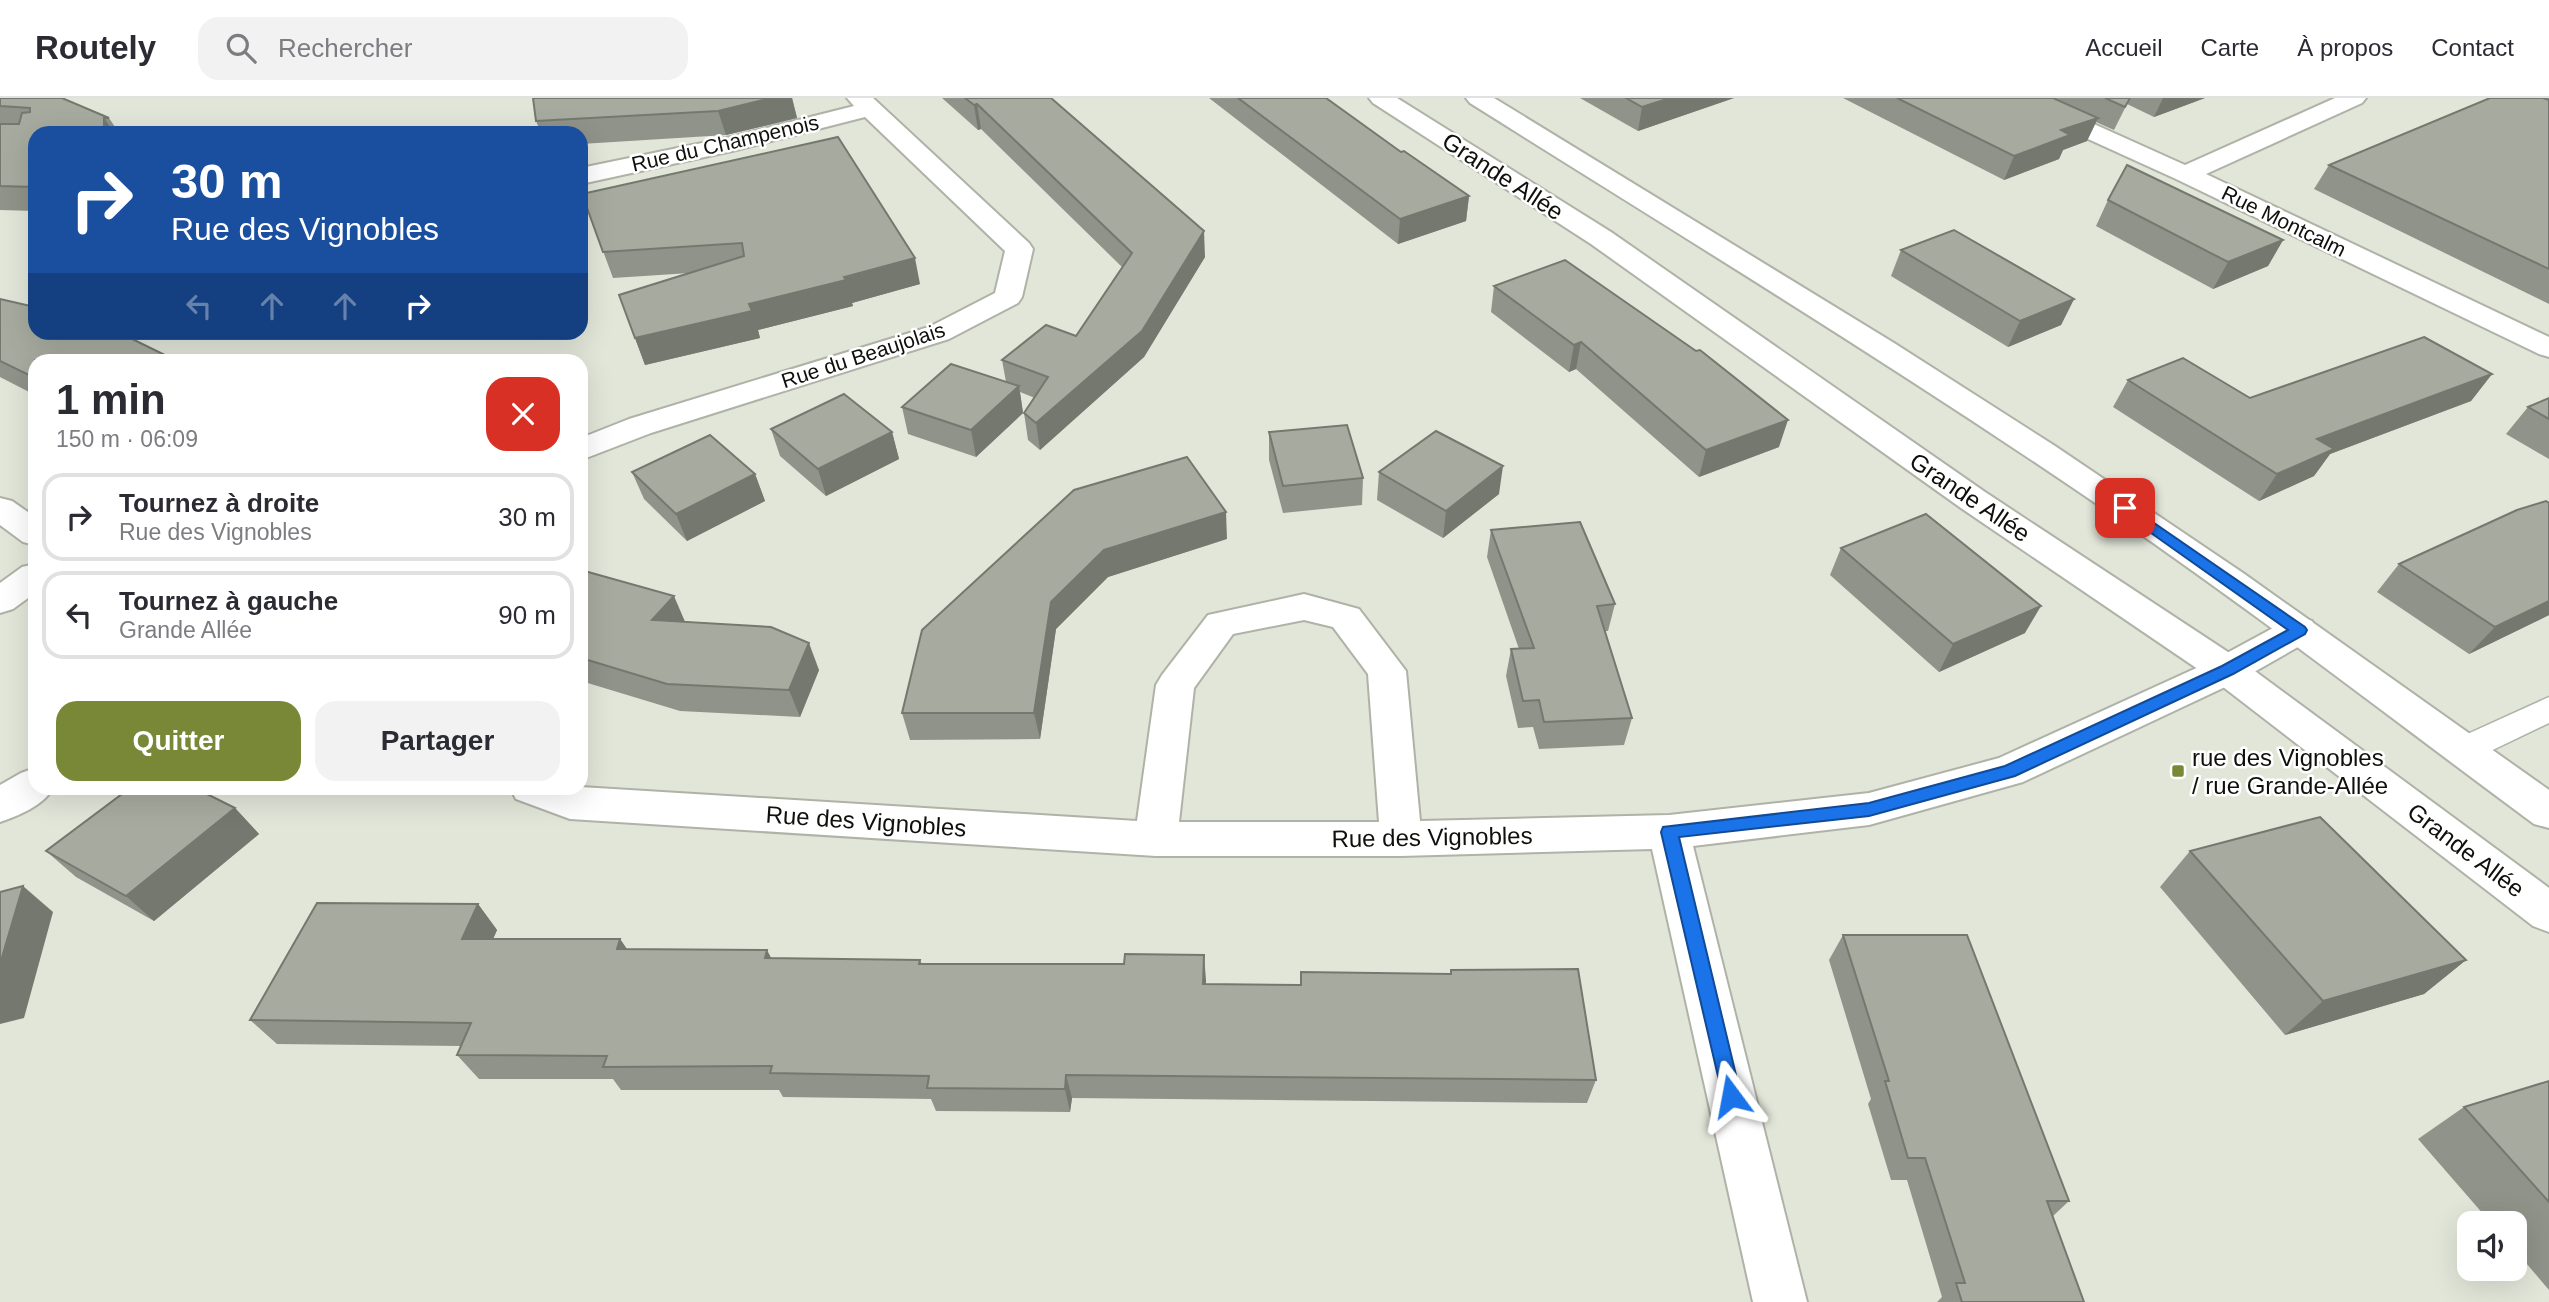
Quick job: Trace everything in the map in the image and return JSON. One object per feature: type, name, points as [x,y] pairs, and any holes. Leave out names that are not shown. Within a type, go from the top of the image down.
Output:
[{"type":"street","name":"Grande Allée","points":[[1381,98],[1601,238],[1973,500],[2227,670],[2549,913]]},
{"type":"street","points":[[1478,98],[1972,407],[2125,508],[2299,630],[2549,812]]},
{"type":"street","name":"Rue Montcalm","points":[[2017,98],[2185,174],[2549,348]]},
{"type":"street","points":[[2185,174],[2354,98]]},
{"type":"street","name":"Rue du Champenois","points":[[588,175],[732,144],[864,103]]},
{"type":"street","name":"Rue du Beaujolais","points":[[588,447],[640,426],[939,333],[1008,297],[1019,249],[864,103]]},
{"type":"street","points":[[0,509],[28,529]]},
{"type":"street","points":[[0,600],[28,581]]},
{"type":"street","points":[[1156,839],[1175,685],[1221,624],[1304,607],[1346,618],[1388,671],[1401,839]]},
{"type":"street","name":"Rue des Vignobles","points":[[549,795],[570,803],[1156,839],[1401,839],[1669,832],[1869,809],[2009,771],[2227,670],[2299,630]]},
{"type":"street","points":[[0,806],[28,788]]},
{"type":"street","points":[[1669,832],[1780,1302]]},
{"type":"lane","points":[[2463,750],[2549,709]]},
{"type":"building","points":[[0,98],[62,98],[109,118],[104,118],[104,126],[28,126],[28,187],[0,186],[0,124],[19,124],[22,113],[30,112],[30,108],[0,106]]},
{"type":"building","points":[[533,98],[771,98],[718,111],[536,121]]},
{"type":"building","points":[[965,98],[1051,98],[1204,231],[1142,331],[1036,423],[1024,413],[1048,377],[1002,360],[1046,325],[1076,336],[1132,253],[977,104],[974,105]]},
{"type":"building","points":[[1238,98],[1326,98],[1401,152],[1404,151],[1469,196],[1400,219]]},
{"type":"building","points":[[1626,98],[1670,98],[1642,107]]},
{"type":"building","points":[[1897,98],[2053,98],[2098,118],[2061,130],[2070,135],[2014,156]]},
{"type":"building","points":[[2105,98],[2130,98],[2125,107]]},
{"type":"building","points":[[2490,98],[2549,100],[2549,269],[2329,165]]},
{"type":"building","points":[[838,137],[915,258],[844,277],[846,280],[749,304],[752,311],[635,338],[619,295],[744,256],[742,243],[603,252],[588,211],[588,193]]},
{"type":"building","points":[[2127,165],[2283,240],[2228,262],[2108,200]]},
{"type":"building","points":[[1954,230],[2074,299],[2020,321],[1901,250]]},
{"type":"building","points":[[1565,260],[1696,351],[1700,350],[1788,420],[1706,450],[1581,342],[1574,345],[1494,286]]},
{"type":"building","points":[[0,299],[28,305],[28,340],[134,340],[163,354],[28,354],[28,375],[0,361]]},
{"type":"building","points":[[2424,337],[2492,374],[2317,439],[2334,449],[2277,474],[2128,380],[2183,358],[2250,398]]},
{"type":"building","points":[[951,364],[1019,386],[971,430],[902,407]]},
{"type":"building","points":[[844,394],[892,432],[818,469],[771,429]]},
{"type":"building","points":[[2549,398],[2549,419],[2528,407]]},
{"type":"building","points":[[1347,425],[1363,478],[1283,486],[1269,432]]},
{"type":"building","points":[[1436,431],[1503,466],[1446,511],[1379,472]]},
{"type":"building","points":[[710,435],[755,474],[676,514],[632,472]]},
{"type":"building","points":[[1187,457],[1226,512],[1104,550],[1051,602],[1034,713],[902,713],[922,630],[1074,490]]},
{"type":"building","points":[[2546,501],[2549,503],[2549,601],[2495,627],[2399,564],[2517,510]]},
{"type":"building","points":[[1926,514],[2041,606],[1953,644],[1841,548]]},
{"type":"building","points":[[1580,522],[1615,604],[1597,606],[1632,718],[1544,722],[1539,700],[1523,701],[1511,649],[1534,648],[1491,530]]},
{"type":"building","points":[[588,572],[674,596],[652,620],[771,627],[809,643],[789,690],[667,684],[588,660]]},
{"type":"building","points":[[121,795],[209,795],[235,808],[126,896],[46,851]]},
{"type":"building","points":[[2320,817],[2466,960],[2323,1001],[2190,851]]},
{"type":"building","points":[[23,886],[0,964],[0,892]]},
{"type":"building","points":[[317,903],[478,904],[462,939],[620,939],[617,949],[767,950],[765,958],[920,960],[919,964],[1124,964],[1125,954],[1204,955],[1203,984],[1301,985],[1301,972],[1451,974],[1451,970],[1578,969],[1596,1080],[1066,1075],[1065,1089],[927,1088],[929,1076],[770,1073],[772,1066],[603,1067],[607,1056],[457,1055],[471,1023],[250,1020]]},
{"type":"building","points":[[1843,935],[1967,935],[2069,1201],[2047,1201],[2084,1302],[1962,1302],[1956,1283],[1965,1283],[1925,1158],[1908,1158],[1885,1081],[1889,1081]]},
{"type":"building","points":[[2549,1081],[2549,1202],[2464,1107]]},
{"type":"place","name":"rue des Vignobles / rue Grande-Allée","points":[[2178,771]]},
{"type":"route","points":[[1731,1096],[1669,832],[1869,809],[2009,771],[2227,670],[2299,630],[2125,508]]}]
